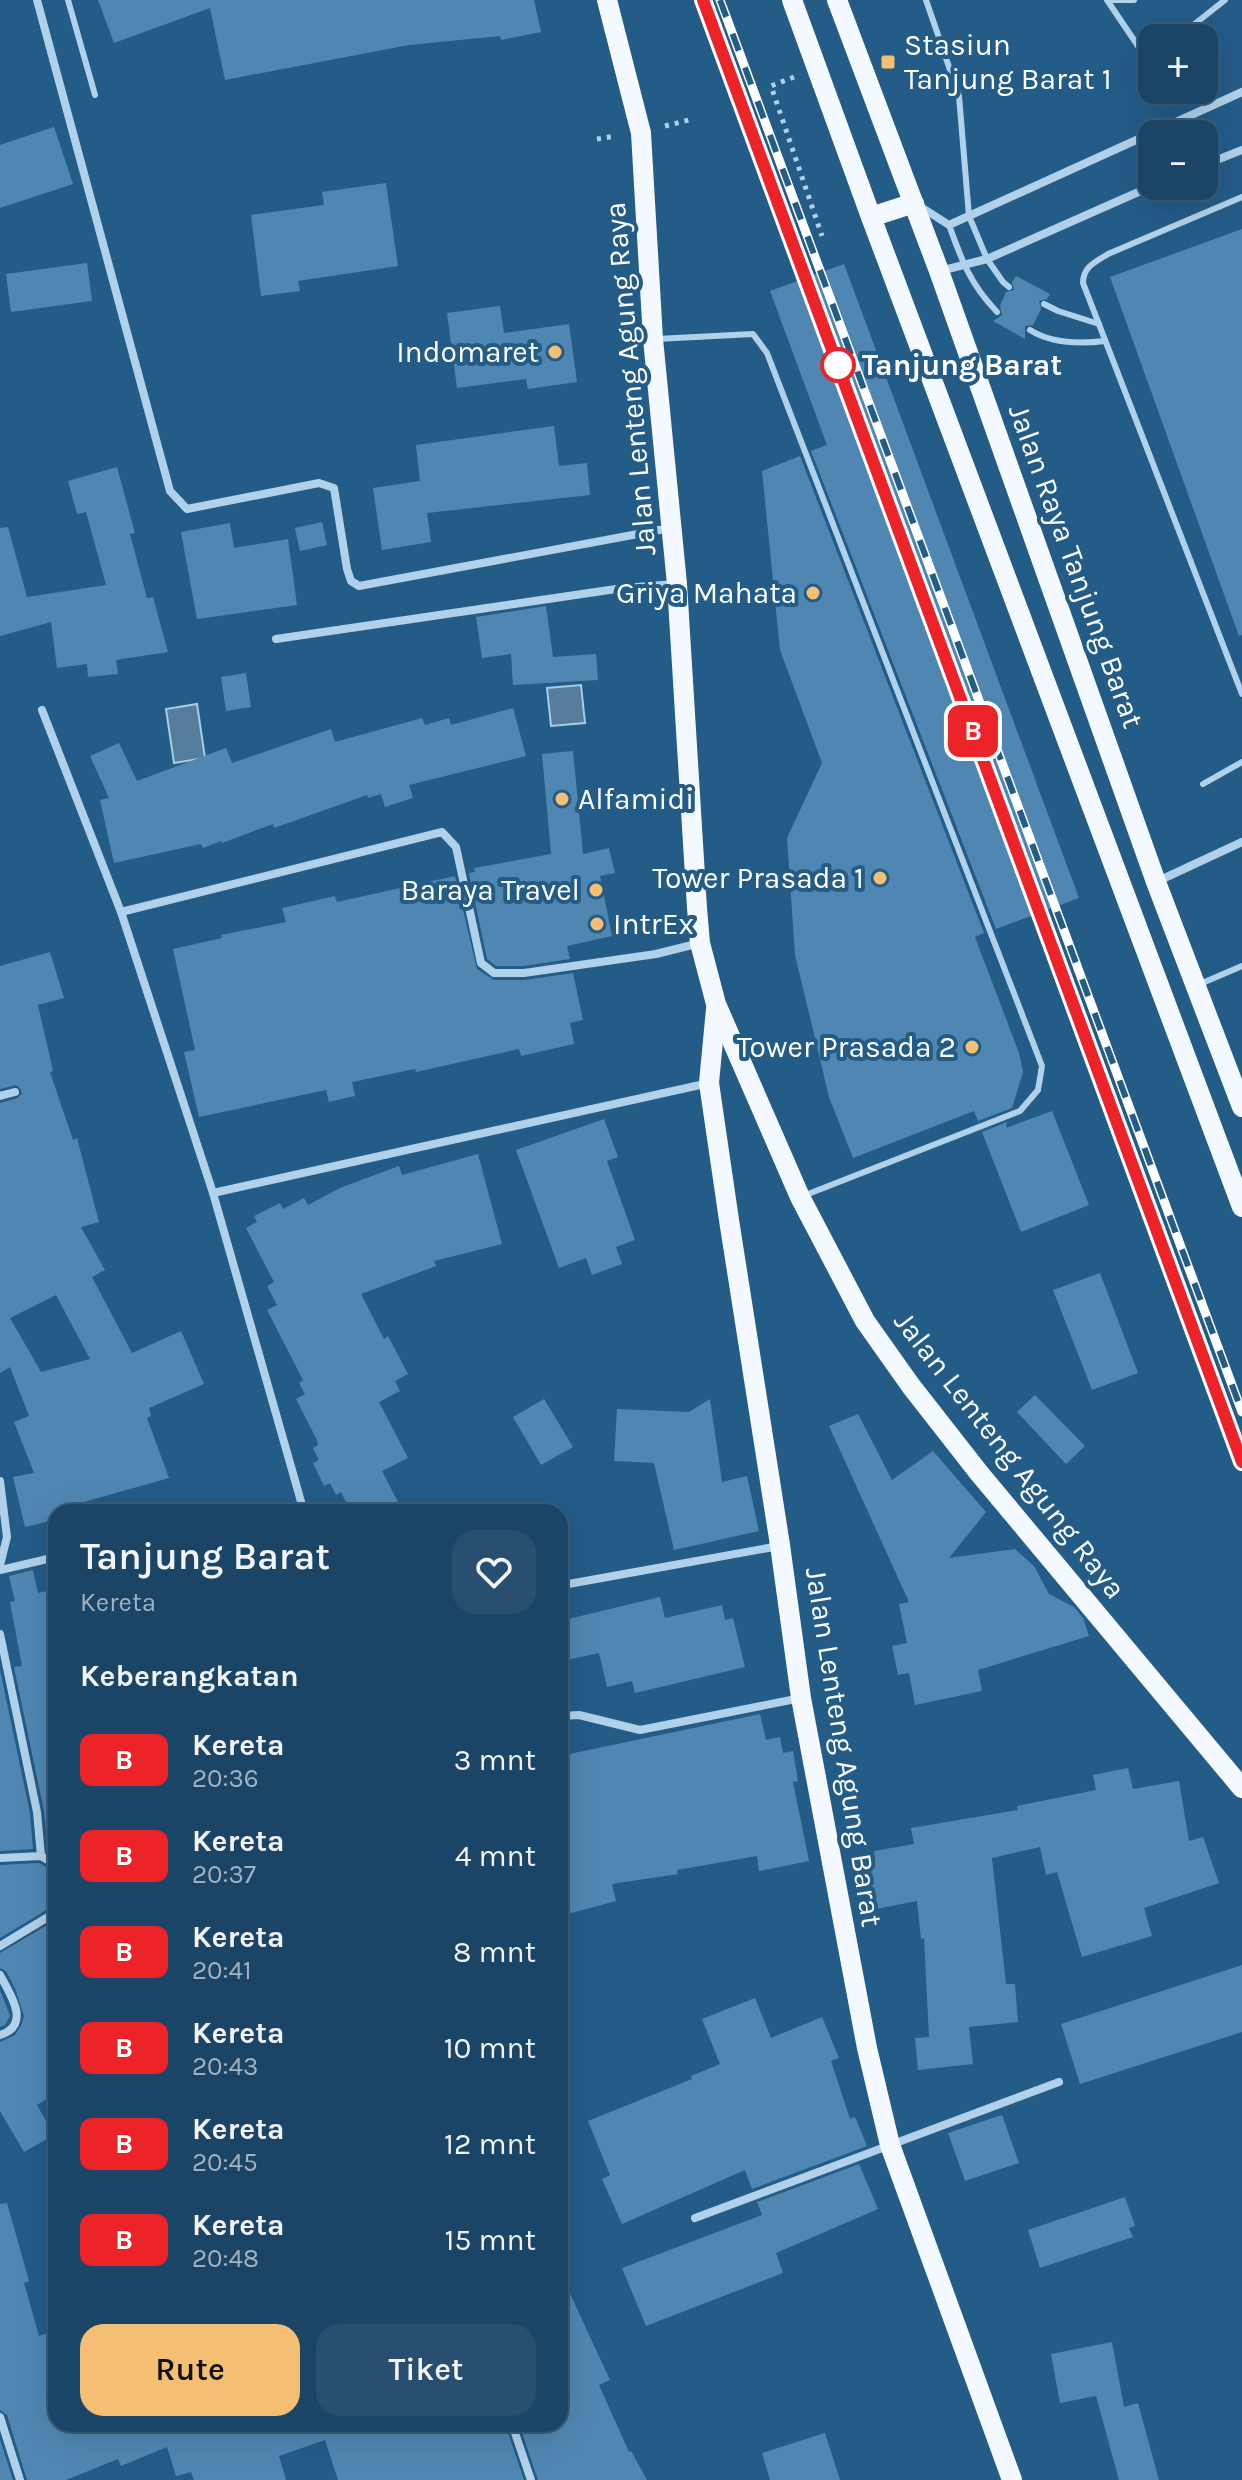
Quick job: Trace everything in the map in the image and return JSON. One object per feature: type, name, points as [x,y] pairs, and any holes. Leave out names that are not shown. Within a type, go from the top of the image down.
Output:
[{"type":"main road","name":"Jalan Lenteng Agung Raya","points":[[607,0],[641,133],[653,339],[677,584],[700,943],[716,1004],[800,1197],[865,1321],[979,1473],[1242,1788]]},
{"type":"main road","points":[[792,0],[1242,1207]]},
{"type":"main road","name":"Jalan Raya Tanjung Barat","points":[[837,0],[939,271],[1156,882],[1242,1107]]},
{"type":"main road","points":[[871,217],[914,203]]},
{"type":"main road","name":"Jalan Lenteng Agung Barat","points":[[716,1004],[709,1083],[801,1698],[857,2003],[890,2145],[1012,2480]]},
{"type":"street","points":[[37,0],[170,491],[187,509],[327,484],[334,488],[347,569],[351,581],[359,586],[671,528]]},
{"type":"street","points":[[914,203],[949,225],[1242,92]]},
{"type":"street","points":[[1218,159],[1242,150]]},
{"type":"street","points":[[939,271],[987,259],[1138,192]]},
{"type":"street","points":[[276,639],[623,588],[677,584]]},
{"type":"street","points":[[42,710],[121,912],[213,1193],[302,1504]]},
{"type":"street","points":[[121,912],[442,832],[456,847],[481,963],[494,973],[524,973],[656,954],[700,943]]},
{"type":"street","points":[[1156,882],[1242,842]]},
{"type":"street","points":[[213,1193],[709,1083]]},
{"type":"street","points":[[0,1096],[15,1092]]},
{"type":"street","points":[[0,1481],[7,1537],[0,1567],[48,1558]]},
{"type":"street","points":[[568,1584],[780,1545]]},
{"type":"street","points":[[0,1634],[37,1812],[41,1856]]},
{"type":"street","points":[[568,1716],[579,1715],[640,1730],[801,1698]]},
{"type":"street","points":[[0,1858],[41,1856],[48,1860]]},
{"type":"street","points":[[0,1946],[48,1917]]},
{"type":"street","points":[[0,1975],[16,2003],[17,2016],[16,2025],[9,2033],[0,2035]]},
{"type":"street","points":[[695,2218],[1059,2082]]},
{"type":"street","points":[[1,2421],[20,2480]]},
{"type":"street","points":[[515,2432],[531,2480]]},
{"type":"lane","points":[[68,0],[95,95]]},
{"type":"lane","points":[[926,0],[959,96],[969,216],[987,259],[1009,287]]},
{"type":"lane","points":[[1109,0],[1134,0]]},
{"type":"lane","points":[[1109,0],[1138,46]]},
{"type":"lane","points":[[1195,24],[1225,0]]},
{"type":"lane","points":[[1242,197],[1093,263],[1083,275],[1083,283],[1105,341],[1242,694]]},
{"type":"lane","points":[[949,225],[963,264],[979,292],[997,312]]},
{"type":"lane","points":[[1044,304],[1099,324]]},
{"type":"lane","points":[[1030,330],[1060,341],[1105,341]]},
{"type":"lane","points":[[653,339],[753,334],[767,353],[1042,1066],[1038,1090],[1020,1111],[800,1197]]},
{"type":"lane","points":[[1203,784],[1242,762]]},
{"type":"lane","points":[[1197,986],[1242,966]]},
{"type":"path","points":[[817,68],[771,86],[822,236]]},
{"type":"water","points":[[581,685],[585,723],[551,726],[547,688]]},
{"type":"water","points":[[197,704],[205,758],[174,763],[166,709]]},
{"type":"building","points":[[98,0],[534,0],[541,32],[501,40],[500,36],[409,45],[225,80],[210,8],[114,43]]},
{"type":"building","points":[[54,127],[73,184],[0,208],[0,145]]},
{"type":"building","points":[[386,183],[398,266],[298,281],[300,291],[261,296],[251,215],[324,205],[322,192]]},
{"type":"building","points":[[1242,229],[1242,635],[1239,636],[1110,277]]},
{"type":"building","points":[[87,263],[92,301],[11,312],[6,274]]},
{"type":"building","points":[[844,264],[1079,898],[996,929],[811,451],[827,445],[770,291]]},
{"type":"building","points":[[1016,276],[1050,294],[1047,299],[1039,301],[1041,309],[1033,325],[1025,326],[1025,339],[993,321],[1002,315],[1000,306],[1006,292],[1014,290],[1012,282]]},
{"type":"building","points":[[500,306],[504,333],[569,324],[577,382],[528,389],[526,379],[457,388],[447,313]]},
{"type":"building","points":[[554,426],[559,466],[587,463],[590,495],[427,513],[431,542],[382,550],[373,488],[420,481],[416,445]]},
{"type":"building","points":[[800,456],[984,933],[975,937],[1019,1053],[1023,1072],[1012,1108],[978,1121],[974,1111],[853,1158],[829,1097],[795,955],[787,838],[822,763],[780,650],[762,471]]},
{"type":"building","points":[[117,467],[135,533],[130,534],[147,598],[153,597],[168,652],[116,660],[118,674],[88,677],[87,664],[57,668],[51,622],[0,636],[0,528],[8,527],[27,597],[106,585],[86,512],[77,514],[68,481]]},
{"type":"building","points":[[322,522],[327,545],[300,551],[295,528]]},
{"type":"building","points":[[230,523],[234,548],[288,539],[297,605],[197,619],[181,532]]},
{"type":"building","points":[[546,606],[553,657],[596,654],[598,680],[513,685],[511,654],[482,658],[476,617]]},
{"type":"building","points":[[246,673],[251,707],[226,711],[221,677]]},
{"type":"building","points":[[513,708],[526,756],[409,785],[413,798],[385,807],[381,794],[368,798],[367,795],[222,843],[203,848],[201,844],[114,863],[100,800],[109,798],[90,756],[119,743],[137,781],[226,748],[232,763],[331,729],[335,742],[422,718],[425,725],[449,718],[451,725]]},
{"type":"building","points":[[573,751],[583,854],[609,848],[615,873],[600,876],[612,936],[567,946],[570,959],[524,966],[496,966],[487,959],[469,873],[475,872],[474,868],[551,854],[542,754]]},
{"type":"building","points":[[455,876],[477,969],[494,980],[525,980],[573,973],[583,1020],[570,1023],[574,1044],[521,1056],[519,1049],[416,1072],[415,1069],[352,1082],[355,1096],[329,1102],[326,1090],[199,1117],[184,1052],[195,1050],[173,949],[222,938],[221,935],[286,922],[282,908],[335,896],[337,902]]},
{"type":"building","points":[[50,952],[64,998],[38,1005],[53,1071],[50,1072],[73,1140],[77,1138],[99,1222],[81,1227],[105,1270],[92,1277],[132,1353],[181,1331],[204,1384],[149,1408],[151,1416],[147,1418],[169,1478],[77,1504],[48,1504],[48,1521],[25,1527],[13,1477],[34,1473],[14,1422],[29,1416],[10,1367],[0,1373],[0,1103],[18,1098],[22,1093],[16,1085],[0,1089],[0,966]],"holes":[[[56,1295],[90,1359],[41,1372],[10,1318]]]},
{"type":"building","points":[[1052,1111],[1089,1205],[1021,1232],[982,1132],[1007,1122],[1006,1128]]},
{"type":"building","points":[[604,1119],[618,1157],[607,1161],[635,1240],[616,1247],[622,1264],[592,1275],[586,1258],[559,1268],[516,1150]]},
{"type":"building","points":[[478,1154],[502,1244],[434,1261],[436,1266],[361,1294],[384,1339],[388,1336],[408,1374],[395,1381],[400,1391],[379,1402],[408,1458],[382,1471],[399,1504],[347,1504],[341,1492],[336,1495],[330,1483],[324,1486],[313,1463],[319,1460],[313,1448],[318,1445],[317,1440],[296,1399],[305,1394],[299,1383],[303,1380],[267,1310],[277,1305],[267,1286],[274,1282],[246,1228],[257,1222],[254,1216],[280,1203],[283,1209],[304,1198],[308,1205],[340,1188],[399,1166],[402,1175]]},
{"type":"building","points":[[1100,1273],[1138,1373],[1092,1390],[1053,1290]]},
{"type":"building","points":[[1035,1395],[1085,1446],[1066,1464],[1017,1412]]},
{"type":"building","points":[[544,1399],[573,1447],[541,1465],[513,1417]]},
{"type":"building","points":[[710,1399],[722,1482],[747,1476],[759,1531],[674,1550],[654,1463],[614,1461],[617,1409],[689,1412]]},
{"type":"building","points":[[858,1414],[892,1480],[933,1451],[986,1512],[949,1558],[1015,1549],[1034,1566],[1049,1594],[1074,1607],[1083,1618],[1089,1636],[978,1670],[982,1691],[915,1705],[909,1673],[898,1675],[892,1646],[907,1643],[899,1604],[909,1602],[829,1426]]},
{"type":"building","points":[[33,1570],[38,1593],[48,1591],[48,1852],[44,1811],[14,1667],[22,1666],[10,1602],[15,1601],[9,1576]]},
{"type":"building","points":[[660,1597],[665,1618],[722,1605],[725,1620],[733,1618],[745,1667],[635,1693],[632,1681],[607,1687],[599,1653],[568,1660],[568,1619]]},
{"type":"building","points":[[0,1670],[30,1813],[33,1849],[0,1851]]},
{"type":"building","points":[[760,1714],[766,1740],[780,1737],[783,1753],[793,1751],[798,1781],[793,1782],[809,1861],[759,1871],[757,1856],[677,1870],[678,1874],[612,1884],[616,1901],[568,1914],[568,1754]]},
{"type":"building","points":[[1128,1768],[1133,1789],[1179,1781],[1189,1841],[1203,1837],[1219,1883],[1144,1908],[1152,1936],[1082,1957],[1057,1872],[1046,1875],[1040,1847],[992,1858],[1006,1984],[1015,1984],[1018,2022],[969,2027],[973,2064],[918,2070],[915,2038],[929,2037],[924,1938],[921,1939],[917,1901],[866,1911],[857,1864],[875,1860],[874,1851],[914,1844],[911,1828],[1018,1810],[1017,1806],[1096,1790],[1093,1775]]},
{"type":"building","points":[[39,1863],[48,1868],[48,1909],[0,1938],[0,1865]]},
{"type":"building","points":[[48,1925],[48,2098],[37,2105],[48,2124],[48,2138],[24,2152],[0,2111],[0,2042],[15,2035],[24,2016],[15,1988],[6,1971],[0,1968],[0,1953]]},
{"type":"building","points":[[1242,1965],[1242,2032],[1080,2084],[1061,2024]]},
{"type":"building","points":[[0,1990],[10,2016],[0,2027]]},
{"type":"building","points":[[755,1998],[771,2038],[822,2017],[839,2058],[831,2061],[850,2119],[855,2117],[867,2146],[752,2189],[745,2170],[622,2224],[602,2179],[610,2175],[588,2121],[692,2079],[691,2076],[720,2064],[702,2019]]},
{"type":"building","points":[[1002,2115],[1019,2163],[965,2181],[948,2133]]},
{"type":"building","points":[[859,2164],[878,2209],[776,2253],[783,2273],[646,2326],[622,2268],[762,2215],[757,2202]]},
{"type":"building","points":[[1125,2197],[1135,2226],[1129,2228],[1133,2237],[1040,2268],[1028,2230]]},
{"type":"building","points":[[7,2203],[29,2281],[24,2283],[39,2336],[48,2333],[48,2432],[508,2432],[524,2480],[338,2480],[325,2440],[279,2456],[286,2480],[194,2480],[191,2472],[176,2476],[167,2447],[121,2466],[118,2459],[66,2480],[27,2480],[7,2415],[0,2410],[0,2204]]},
{"type":"building","points":[[568,2289],[610,2380],[599,2385],[629,2452],[647,2480],[538,2480],[522,2432],[568,2432]]},
{"type":"building","points":[[1112,2342],[1124,2407],[1138,2403],[1159,2480],[1119,2480],[1096,2396],[1060,2403],[1051,2354]]},
{"type":"building","points":[[825,2433],[840,2480],[770,2480],[762,2453]]},
{"type":"building","points":[[0,2440],[13,2480],[0,2480]]},
{"type":"railway","points":[[703,0],[1242,1462]]},
{"type":"railway","points":[[720,0],[1242,1412]]},
{"type":"train","name":"B","points":[[703,0],[1242,1462]]},
{"type":"place","name":"Stasiun Tanjung Barat 1","points":[[888,62]]},
{"type":"place","name":"Indomaret","points":[[555,352]]},
{"type":"place","name":"Tanjung Barat","points":[[838,365]]},
{"type":"place","name":"Griya Mahata","points":[[813,593]]},
{"type":"place","name":"Alfamidi","points":[[562,799]]},
{"type":"place","name":"Tower Prasada 1","points":[[880,878]]},
{"type":"place","name":"Baraya Travel","points":[[596,890]]},
{"type":"place","name":"IntrEx","points":[[597,924]]},
{"type":"place","name":"Tower Prasada 2","points":[[972,1047]]}]
